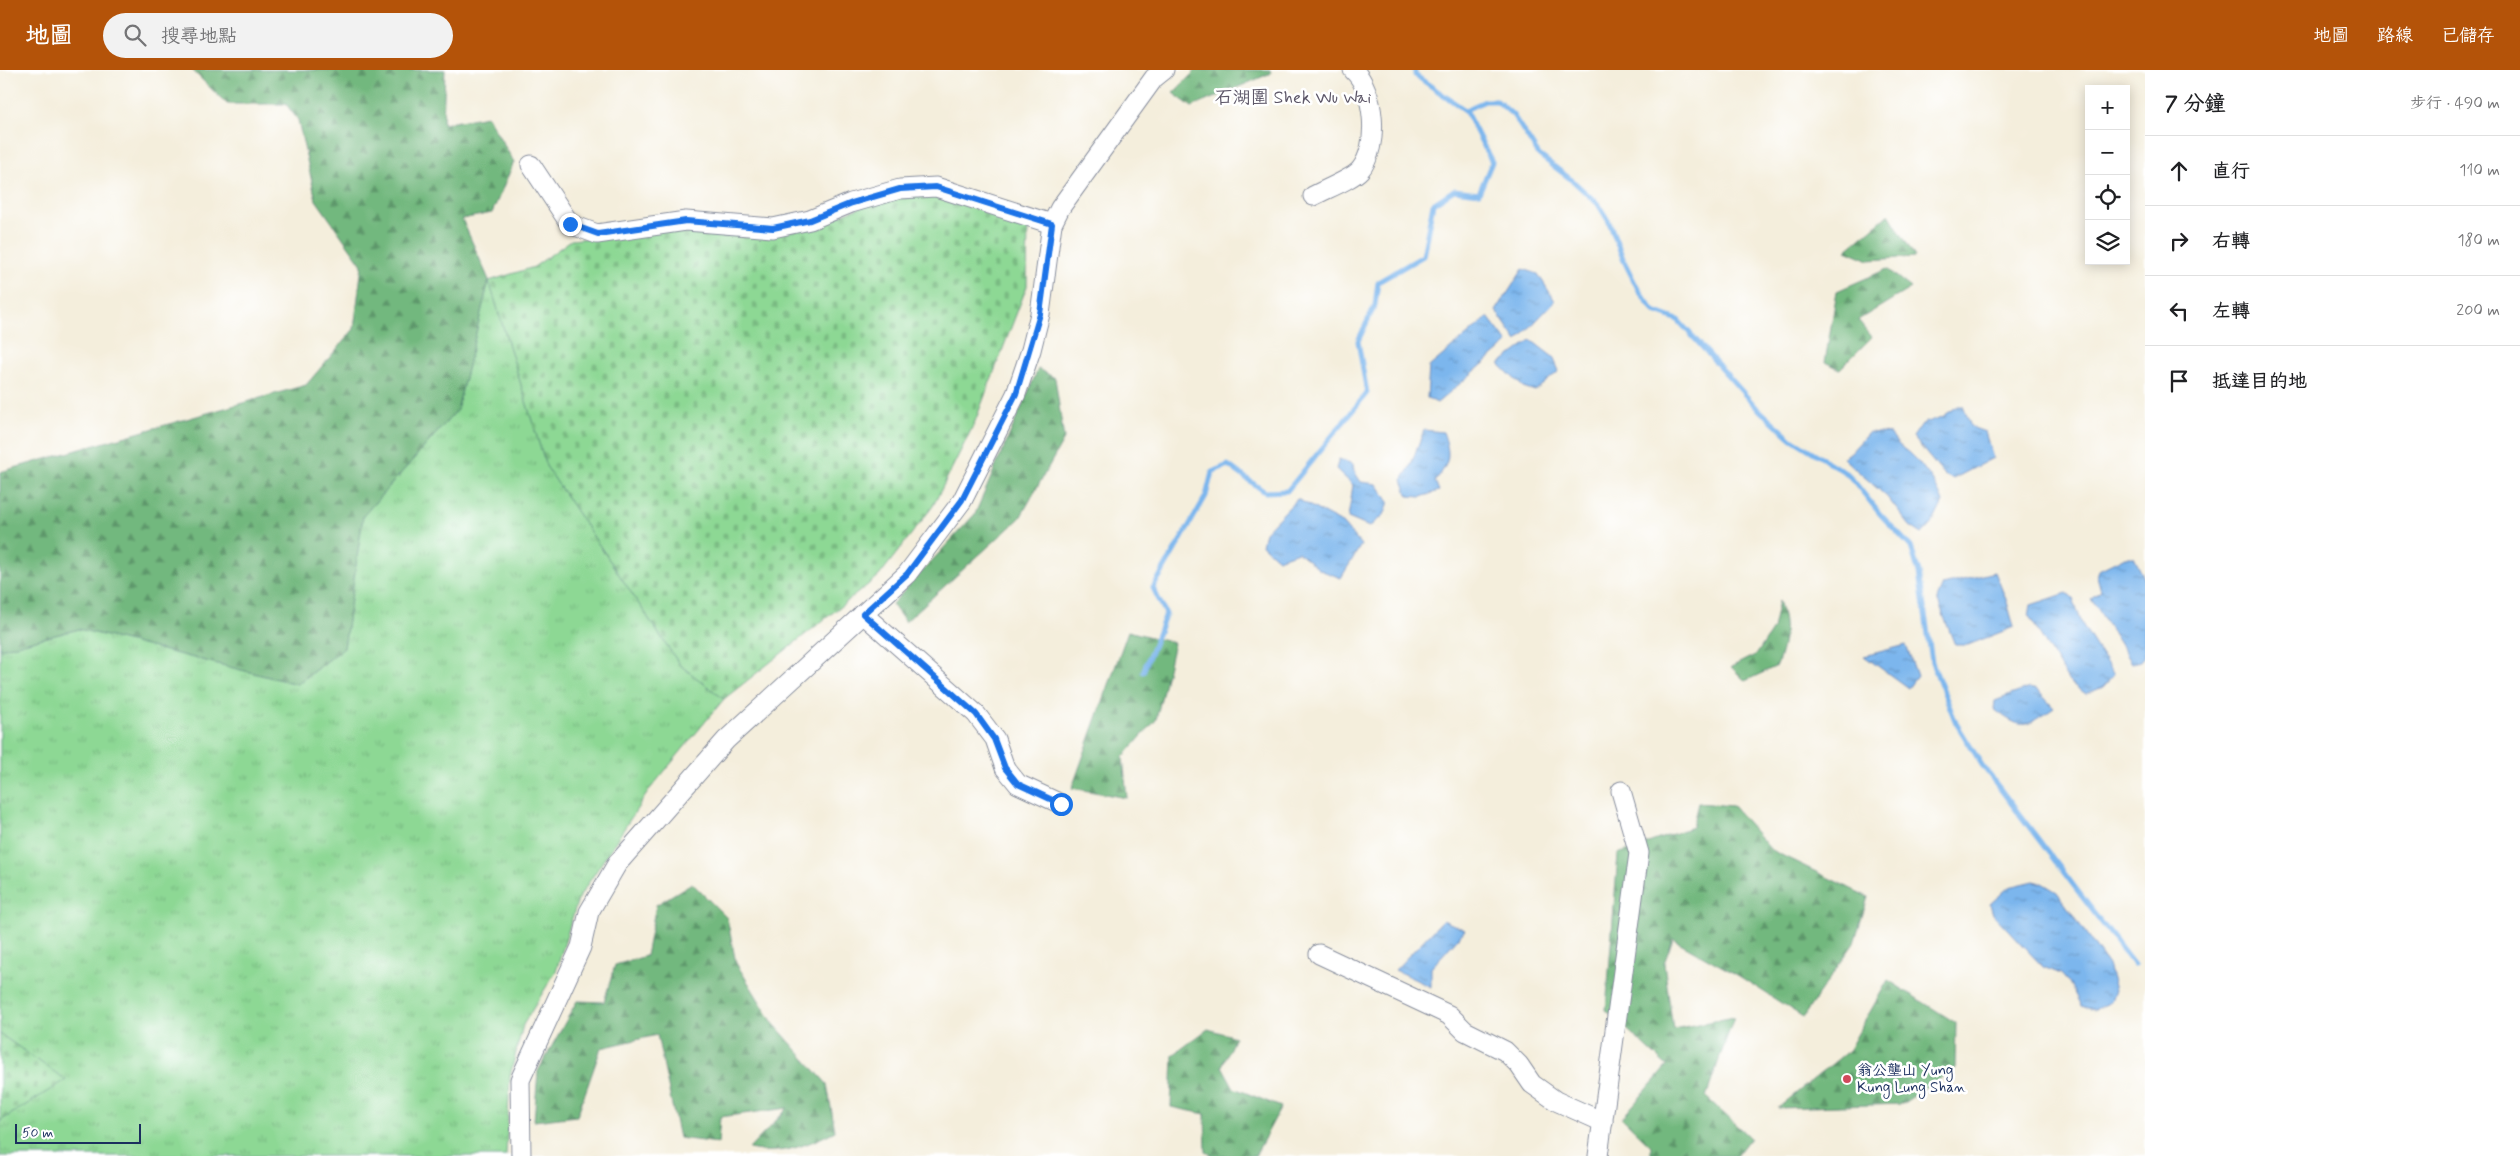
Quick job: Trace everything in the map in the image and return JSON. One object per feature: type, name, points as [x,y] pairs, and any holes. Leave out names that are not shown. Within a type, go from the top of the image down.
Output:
[{"type":"street","points":[[521,1156],[520,1080],[581,947],[589,912],[617,864],[726,740],[907,574],[962,500],[1016,394],[1040,314],[1052,224],[1071,193],[1154,78],[1164,70]]},
{"type":"street","points":[[1313,196],[1359,171],[1370,150],[1372,118],[1369,96],[1362,78],[1353,70]]},
{"type":"street","points":[[531,165],[570,224],[598,234],[686,221],[773,228],[810,220],[852,203],[900,189],[936,187],[1052,224]]},
{"type":"street","points":[[863,614],[976,714],[994,739],[1005,768],[1018,784],[1061,804]]},
{"type":"street","points":[[1598,1156],[1639,853],[1622,792]]},
{"type":"street","points":[[1319,954],[1449,1015],[1465,1031],[1505,1050],[1519,1065],[1532,1084],[1556,1101],[1602,1122]]},
{"type":"green space","points":[[192,70],[445,70],[443,124],[487,116],[514,162],[492,213],[462,219],[489,280],[457,410],[363,516],[344,648],[297,684],[79,629],[0,649],[0,472],[306,385],[354,329],[362,265],[316,200],[298,120],[286,104],[227,104]]},
{"type":"green space","points":[[1196,70],[1270,70],[1271,73],[1192,107],[1173,93]]},
{"type":"green space","points":[[904,192],[989,208],[1028,222],[1027,286],[974,424],[933,506],[879,576],[724,699],[680,665],[546,466],[489,281],[534,267],[571,240],[617,235],[672,225],[795,231]]},
{"type":"green space","points":[[1889,214],[1915,257],[1869,260],[1846,250]]},
{"type":"green space","points":[[1887,269],[1911,288],[1858,320],[1872,337],[1840,369],[1825,362],[1837,291]]},
{"type":"green space","points":[[489,280],[546,466],[680,665],[724,699],[650,789],[578,899],[556,971],[523,1025],[510,1076],[506,1156],[0,1156],[0,1121],[65,1080],[0,1034],[0,649],[79,629],[297,684],[344,648],[363,516],[457,410]]},
{"type":"green space","points":[[1038,369],[1055,378],[1064,439],[1020,518],[905,622],[892,604],[975,514]]},
{"type":"green space","points":[[1779,600],[1784,633],[1777,666],[1745,681],[1731,667],[1757,654],[1773,629]]},
{"type":"green space","points":[[1128,631],[1174,643],[1156,720],[1123,757],[1127,798],[1072,788]]},
{"type":"green space","points":[[1698,803],[1733,806],[1771,850],[1868,897],[1854,943],[1803,1017],[1739,976],[1673,939],[1664,963],[1673,1029],[1734,1017],[1706,1097],[1750,1138],[1736,1156],[1651,1156],[1651,1146],[1622,1118],[1667,1066],[1606,1010],[1618,854],[1692,827]]},
{"type":"green space","points":[[692,883],[727,918],[736,963],[773,1023],[827,1084],[835,1131],[793,1148],[772,1151],[749,1149],[788,1108],[720,1117],[718,1143],[679,1138],[657,1035],[601,1048],[577,1116],[534,1121],[538,1071],[577,1001],[604,1002],[615,965],[646,956],[656,905]]},
{"type":"green space","points":[[1888,980],[1956,1023],[1955,1068],[1902,1104],[1778,1108],[1848,1051]]},
{"type":"green space","points":[[1208,1029],[1235,1037],[1222,1066],[1234,1088],[1281,1107],[1255,1156],[1214,1156],[1206,1152],[1205,1114],[1171,1107],[1173,1055]]},
{"type":"green space","points":[[0,1034],[66,1080],[0,1121]]},
{"type":"water","points":[[1523,269],[1538,274],[1555,301],[1517,341],[1496,311]]},
{"type":"water","points":[[1488,317],[1508,343],[1437,403],[1427,398],[1429,367]]},
{"type":"water","points":[[1531,340],[1553,357],[1559,371],[1535,391],[1523,387],[1499,364]]},
{"type":"water","points":[[1958,406],[1963,406],[1971,427],[1985,432],[1993,458],[1953,479],[1944,475],[1913,437],[1922,424],[1942,417]]},
{"type":"water","points":[[1424,430],[1443,432],[1448,458],[1444,469],[1435,481],[1439,491],[1421,497],[1408,496],[1402,480],[1410,467]]},
{"type":"water","points":[[1869,432],[1891,434],[1898,444],[1922,467],[1937,489],[1943,502],[1933,522],[1922,534],[1910,526],[1887,497],[1843,458]]},
{"type":"water","points":[[1339,459],[1353,464],[1354,471],[1361,482],[1377,484],[1389,502],[1384,515],[1369,527],[1348,518],[1353,485],[1336,469]]},
{"type":"water","points":[[1297,499],[1342,523],[1361,545],[1341,578],[1320,570],[1298,552],[1278,559],[1262,545],[1265,532]]},
{"type":"water","points":[[2125,557],[2134,557],[2145,580],[2145,656],[2141,661],[2132,663],[2091,598],[2101,591],[2097,576],[2099,570]]},
{"type":"water","points":[[1995,572],[2007,602],[2014,627],[1968,645],[1955,645],[1937,599],[1943,585]]},
{"type":"water","points":[[2067,593],[2073,598],[2082,624],[2114,675],[2103,687],[2086,694],[2069,682],[2029,616],[2031,605]]},
{"type":"water","points":[[1906,645],[1917,676],[1908,688],[1864,656]]},
{"type":"water","points":[[2029,688],[2037,690],[2054,708],[2036,720],[2024,724],[2012,721],[1994,709],[1995,701]]},
{"type":"water","points":[[2034,881],[2042,883],[2057,892],[2108,965],[2115,990],[2111,1002],[2094,1010],[2081,1006],[2069,983],[2061,974],[2043,967],[1993,914],[1990,904],[2009,887]]},
{"type":"water","points":[[1443,920],[1465,930],[1431,968],[1431,987],[1395,970]]},
{"type":"waterway","points":[[1143,672],[1166,614],[1153,588],[1206,496],[1212,472],[1228,465],[1265,492],[1287,491],[1367,393],[1358,341],[1375,305],[1378,282],[1423,256],[1433,204],[1454,190],[1479,193],[1492,162],[1465,110],[1415,75],[1415,70]]},
{"type":"waterway","points":[[1465,110],[1485,101],[1497,101],[1513,115],[1539,155],[1573,181],[1598,204],[1609,222],[1624,261],[1638,289],[1654,311],[1678,320],[1756,407],[1792,439],[1849,475],[1880,514],[1911,547],[1919,573],[1932,662],[1956,723],[1982,765],[2134,965]]},
{"type":"place","name":"翁公壟山 Yung Kung Lung Shan","points":[[1847,1079]]},
{"type":"district","name":"石湖圍 Shek Wu Wai","points":[[1293,97]]},
{"type":"route","points":[[570,224],[598,234],[686,221],[773,228],[810,220],[852,203],[900,189],[936,187],[1052,224],[1040,314],[1031,350],[1016,394],[962,500],[907,574],[863,614],[976,714],[994,739],[1005,768],[1018,784],[1061,804]]}]
